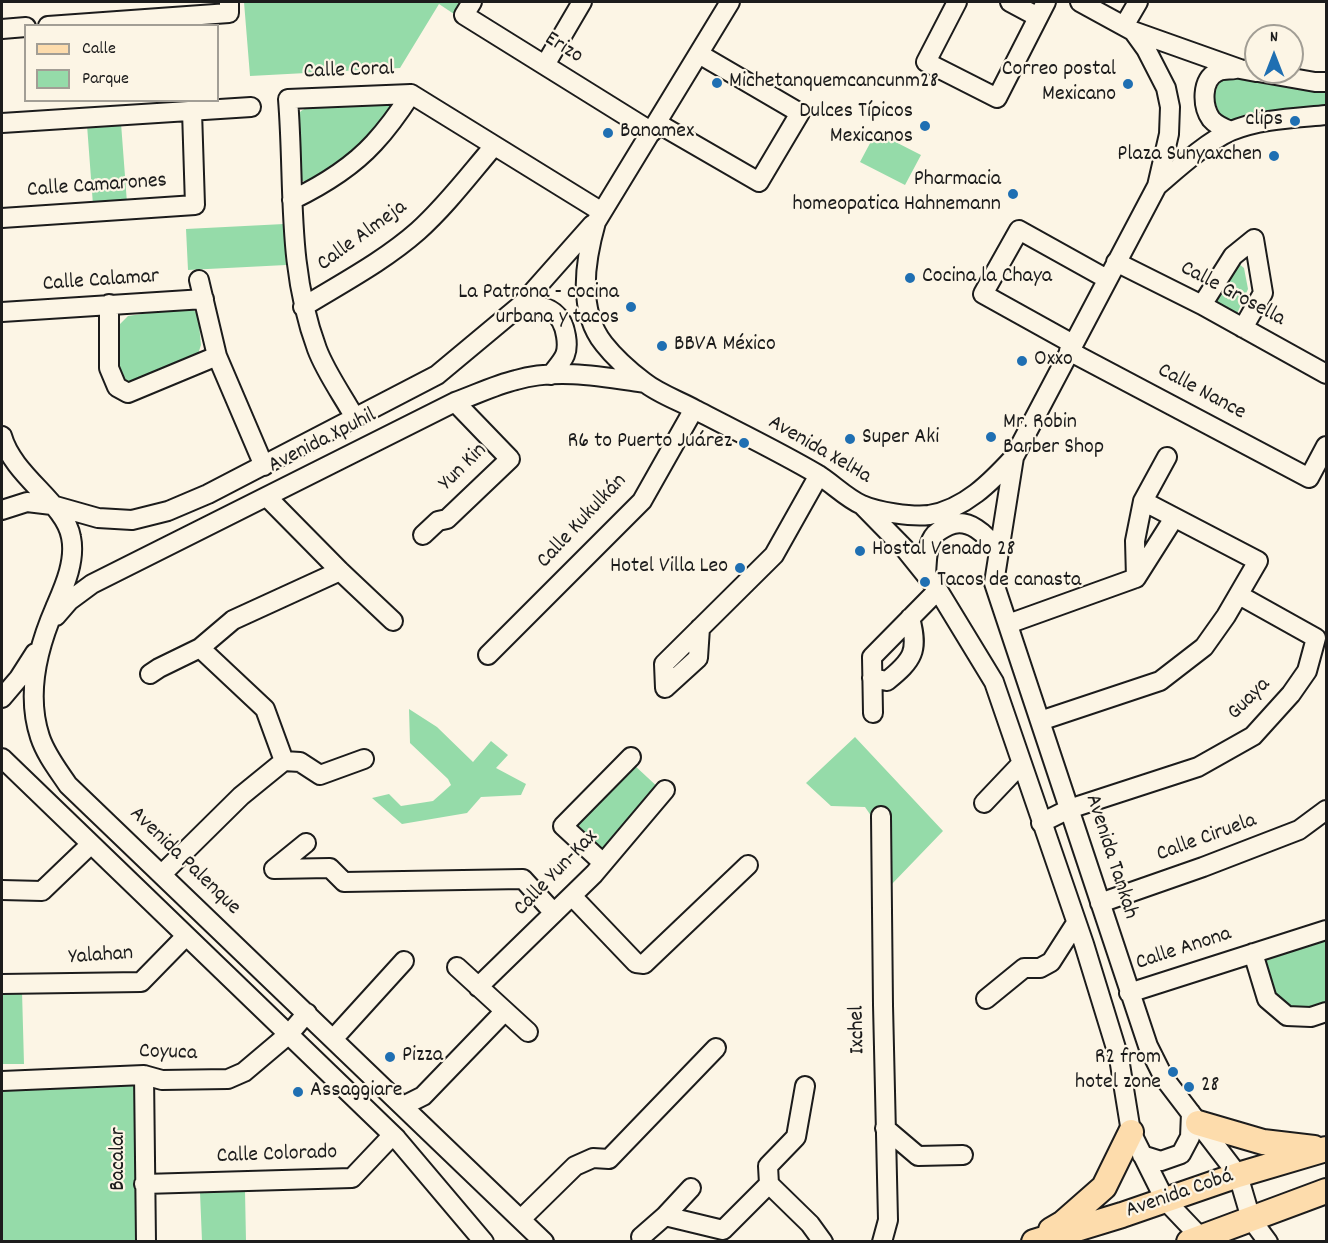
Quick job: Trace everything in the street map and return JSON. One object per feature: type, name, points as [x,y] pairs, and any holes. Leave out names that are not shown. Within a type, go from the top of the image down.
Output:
[{"type":"main road","points":[[1194,1118],[1263,1142],[1326,1149]]},
{"type":"main road","points":[[1034,1242],[1063,1223],[1104,1187],[1131,1132]]},
{"type":"main road","name":"Avenida Cobá","points":[[1034,1242],[1122,1215],[1238,1175],[1326,1149]]},
{"type":"main road","name":"Avenida Cobá","points":[[1198,1240],[1326,1191]]},
{"type":"street","points":[[76,24],[229,13],[229,2]]},
{"type":"street","name":"Erizo","points":[[472,2],[464,15],[545,65],[759,182],[800,113],[699,54]]},
{"type":"street","points":[[545,65],[582,2]]},
{"type":"street","name":"Avenida XelHa","points":[[730,2],[599,217],[588,252],[587,304],[591,319],[604,344],[645,383],[819,475],[862,505],[899,514],[928,515],[954,507],[977,494],[1014,457],[1157,186],[1169,134],[1170,107],[1166,87],[1146,49],[1129,29],[1080,2]]},
{"type":"street","points":[[957,2],[926,62],[998,98],[1042,9],[1010,2]]},
{"type":"street","points":[[1138,2],[1129,29],[1244,69]]},
{"type":"street","points":[[2,29],[24,27]]},
{"type":"street","points":[[1231,131],[1217,125],[1211,118],[1205,107],[1204,94],[1213,73],[1221,70],[1244,71]]},
{"type":"street","points":[[1304,80],[1326,81]]},
{"type":"street","points":[[292,200],[315,189],[373,144],[392,122],[411,94]]},
{"type":"street","name":"Calle Coral","points":[[355,418],[318,352],[303,307],[297,273],[288,99],[411,94],[494,146],[599,217]]},
{"type":"street","points":[[2,123],[251,107]]},
{"type":"street","name":"Calle Camarones","points":[[2,218],[195,205],[192,111]]},
{"type":"street","points":[[1157,186],[1196,154],[1231,131],[1263,123],[1326,115]]},
{"type":"street","name":"Calle Almeja","points":[[303,307],[364,269],[418,231],[494,146]]},
{"type":"street","name":"Avenida Xpuhil","points":[[2,510],[27,502],[52,505],[98,518],[132,520],[168,511],[264,466],[437,375],[521,305],[599,217]]},
{"type":"street","name":"Calle Nance","points":[[1107,279],[1018,230],[983,294],[1071,347],[1310,477],[1326,446]]},
{"type":"street","points":[[1202,305],[1233,256],[1254,239],[1263,293],[1243,328]]},
{"type":"street","name":"Calle Grosella","points":[[1116,262],[1202,305],[1326,372]]},
{"type":"street","points":[[199,280],[217,356],[264,466]]},
{"type":"street","name":"Calle Calamar","points":[[2,312],[204,299]]},
{"type":"street","points":[[109,304],[109,368],[117,387],[128,393],[217,356]]},
{"type":"street","points":[[521,305],[535,304],[547,307],[565,326],[567,343],[565,356],[551,375]]},
{"type":"street","name":"Avenida Xpuhil","points":[[47,625],[69,601],[93,584],[455,402],[516,380],[551,375],[577,374],[645,383]]},
{"type":"street","name":"Yun Kin","points":[[423,535],[438,521],[447,519],[510,459],[455,402]]},
{"type":"street","name":"Calle Kukulkán","points":[[488,655],[642,501],[694,409]]},
{"type":"street","name":"Avenida Palenque","points":[[2,436],[15,464],[66,522],[71,538],[72,556],[64,585],[47,625],[35,673],[36,718],[41,738],[52,761],[68,785],[544,1242]]},
{"type":"street","name":"Avenida Tankah","points":[[1014,457],[994,583],[1148,1046],[1164,1078],[1238,1175],[1251,1219],[1268,1242]]},
{"type":"street","points":[[1136,578],[1134,541],[1143,501],[1167,457]]},
{"type":"street","points":[[700,628],[774,555],[819,475]]},
{"type":"street","points":[[267,497],[393,621]]},
{"type":"street","points":[[1040,721],[1160,681],[1204,647],[1239,595],[1258,561],[1143,501]]},
{"type":"street","points":[[862,505],[887,529],[938,590],[994,682],[1119,1058],[1131,1132],[1165,1200],[1198,1240]]},
{"type":"street","points":[[1008,624],[1136,578],[1174,518]]},
{"type":"street","points":[[926,575],[928,549],[934,535],[955,523],[968,525],[988,536],[998,551]]},
{"type":"street","points":[[150,674],[200,648],[233,620],[340,571]]},
{"type":"street","points":[[873,713],[872,657],[938,590]]},
{"type":"street","name":"Guaya","points":[[1069,809],[1198,767],[1253,736],[1291,694],[1307,671],[1316,638],[1239,595]]},
{"type":"street","points":[[873,678],[887,681],[901,670],[913,655],[916,637],[910,618]]},
{"type":"street","points":[[2,698],[31,661],[47,625]]},
{"type":"street","points":[[200,648],[265,710],[284,761]]},
{"type":"street","points":[[603,863],[563,826],[631,757]]},
{"type":"street","points":[[2,758],[396,1138],[480,1240]]},
{"type":"street","points":[[162,874],[242,796],[284,761],[300,762],[320,775],[364,759]]},
{"type":"street","points":[[984,803],[1022,764]]},
{"type":"street","name":"Calle Yun-Kax","points":[[478,987],[572,896],[665,790]]},
{"type":"street","points":[[1041,824],[1069,809]]},
{"type":"street","name":"Calle Ciruela","points":[[1100,903],[1299,830],[1326,810]]},
{"type":"street","name":"Ixchel","points":[[881,816],[888,1220],[882,1242]]},
{"type":"street","points":[[306,843],[274,869],[330,868],[344,882],[523,879],[554,913]]},
{"type":"street","points":[[2,890],[42,891],[90,845]]},
{"type":"street","points":[[572,896],[636,963],[644,964],[748,865]]},
{"type":"street","points":[[986,999],[1024,968],[1040,968],[1051,962],[1076,923]]},
{"type":"street","name":"Calle Anona","points":[[1129,993],[1326,930]]},
{"type":"street","name":"Yalahan","points":[[2,984],[141,982],[186,936]]},
{"type":"street","name":"Calle Anona","points":[[1253,953],[1267,999],[1287,1016],[1311,1017],[1326,1012]]},
{"type":"street","points":[[334,1038],[404,961]]},
{"type":"street","points":[[457,967],[528,1032]]},
{"type":"street","points":[[404,1106],[423,1096],[504,1012]]},
{"type":"street","name":"Coyuca","points":[[2,1081],[144,1075],[162,1080],[228,1079],[244,1072],[289,1034],[307,1013]]},
{"type":"street","points":[[521,1219],[575,1166],[593,1158],[609,1159],[716,1048]]},
{"type":"street","name":"Bacalar","points":[[144,1075],[146,1242]]},
{"type":"street","points":[[805,1086],[796,1137],[768,1166],[769,1184],[810,1224],[823,1242]]},
{"type":"street","points":[[1142,1155],[1161,1161],[1182,1154],[1190,1137],[1194,1118]]},
{"type":"street","points":[[885,1128],[918,1156],[963,1155]]},
{"type":"street","name":"Calle Colorado","points":[[144,1184],[352,1178],[388,1140],[396,1138]]},
{"type":"street","points":[[664,1216],[723,1230],[769,1184]]},
{"type":"street","points":[[641,1237],[692,1188]]},
{"type":"green space","points":[[244,2],[461,2],[454,14],[439,4],[400,68],[250,76]]},
{"type":"green space","points":[[1244,78],[1244,84],[1278,84],[1326,92],[1326,107],[1233,123],[1221,116],[1213,98],[1219,82]]},
{"type":"green space","points":[[393,102],[395,105],[357,150],[311,182],[301,180],[297,117],[301,111],[310,106]]},
{"type":"green space","points":[[121,123],[127,203],[93,205],[87,125]]},
{"type":"green space","points":[[876,132],[921,155],[905,185],[860,162]]},
{"type":"green space","points":[[284,224],[286,265],[188,270],[186,229]]},
{"type":"green space","points":[[1234,260],[1244,268],[1248,289],[1232,325],[1205,310]]},
{"type":"green space","points":[[190,307],[198,314],[201,345],[198,354],[140,384],[127,381],[117,373],[117,327],[128,316]]},
{"type":"green space","points":[[409,709],[437,727],[473,762],[491,741],[508,755],[496,768],[526,784],[521,795],[481,797],[467,813],[402,824],[372,798],[389,794],[401,806],[433,801],[451,785],[448,779],[410,743]]},
{"type":"green space","points":[[855,737],[943,831],[890,886],[876,823],[865,807],[831,806],[806,783]]},
{"type":"green space","points":[[633,764],[661,790],[603,849],[576,823]]},
{"type":"green space","points":[[1326,939],[1326,1007],[1313,1010],[1281,1008],[1258,962]]},
{"type":"green space","points":[[22,991],[24,1064],[2,1064],[2,992]]},
{"type":"green space","points":[[134,1082],[139,1241],[2,1241],[2,1088]]},
{"type":"green space","points":[[245,1191],[246,1241],[202,1241],[200,1192]]},
{"type":"place","name":"Michetanquemcancunm28","points":[[717,83]]},
{"type":"place","name":"Correo postal Mexicano","points":[[1128,84]]},
{"type":"place","name":"clips","points":[[1295,121]]},
{"type":"place","name":"Dulces Típicos Mexicanos","points":[[925,126]]},
{"type":"place","name":"Banamex","points":[[608,133]]},
{"type":"place","name":"Plaza Sunyaxchen","points":[[1274,156]]},
{"type":"place","name":"Pharmacia homeopatica Hahnemann","points":[[1013,194]]},
{"type":"place","name":"Cocina la Chaya","points":[[910,278]]},
{"type":"place","name":"La Patrona - cocina urbana y tacos","points":[[631,307]]},
{"type":"place","name":"BBVA México","points":[[662,346]]},
{"type":"place","name":"Oxxo","points":[[1022,361]]},
{"type":"place","name":"Mr. Robin Barber Shop","points":[[991,437]]},
{"type":"place","name":"Super Aki","points":[[850,439]]},
{"type":"place","name":"R6 to Puerto Juárez","points":[[744,443]]},
{"type":"place","name":"Hostal Venado 28","points":[[860,551]]},
{"type":"place","name":"Hotel Villa Leo","points":[[740,568]]},
{"type":"place","name":"Tacos de canasta","points":[[925,582]]},
{"type":"place","name":"Pizza","points":[[390,1057]]},
{"type":"place","name":"R2 from hotel zone","points":[[1173,1072]]},
{"type":"place","name":"28","points":[[1189,1087]]},
{"type":"place","name":"Assaggiare","points":[[298,1092]]}]
